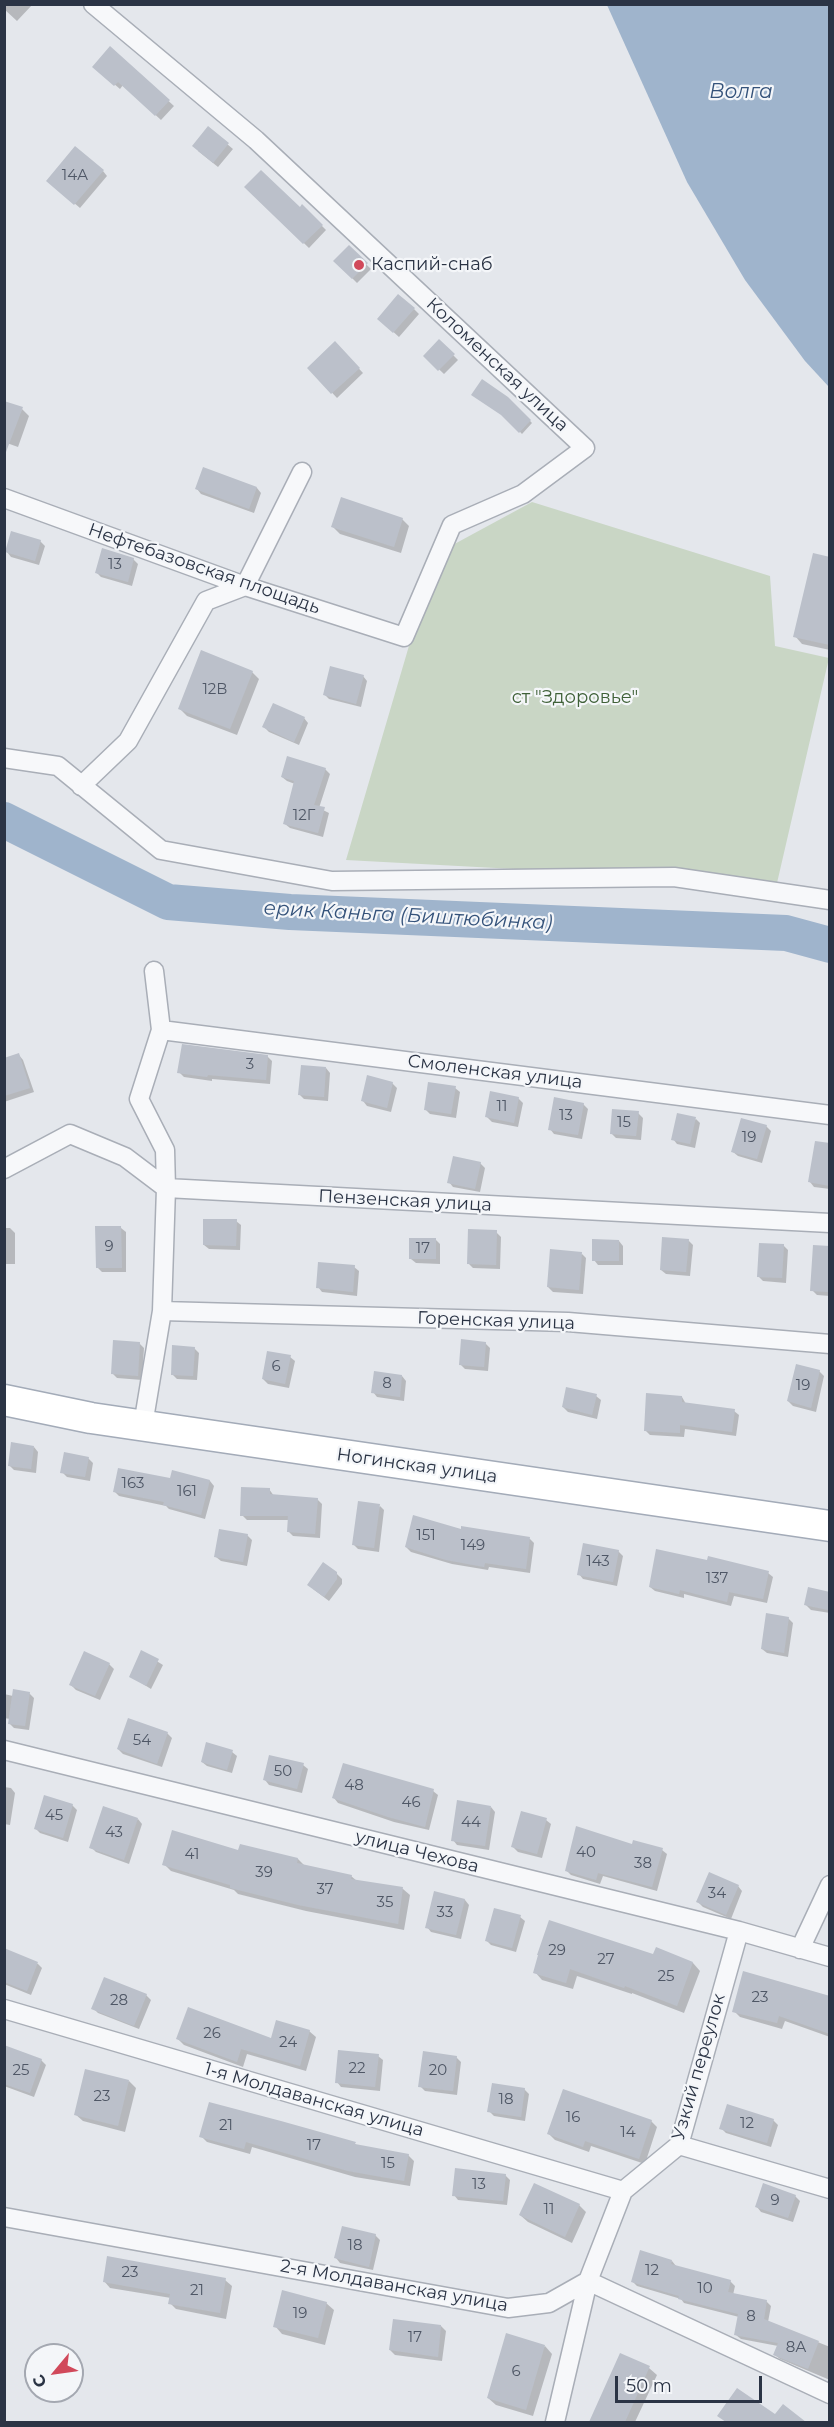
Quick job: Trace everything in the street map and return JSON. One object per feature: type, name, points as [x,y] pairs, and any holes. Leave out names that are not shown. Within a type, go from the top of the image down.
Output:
[{"type":"main road","name":"Ногинская улица","points":[[4,1400],[91,1418],[830,1526]]},
{"type":"street","name":"Коломенская улица","points":[[93,4],[256,140],[585,448],[523,494],[452,525],[404,637]]},
{"type":"street","points":[[81,786],[128,741],[206,601],[245,586],[302,472]]},
{"type":"street","name":"Нефтебазовская площадь","points":[[4,498],[245,586],[404,637]]},
{"type":"street","points":[[4,758],[58,766],[161,850],[332,881],[674,877],[830,900]]},
{"type":"street","points":[[143,1425],[162,1311],[166,1188],[165,1150],[139,1099],[161,1030],[154,971]]},
{"type":"street","name":"Смоленская улица","points":[[161,1030],[830,1115]]},
{"type":"street","points":[[4,1169],[70,1134],[125,1157],[166,1188]]},
{"type":"street","name":"Пензенская улица","points":[[166,1188],[830,1223]]},
{"type":"street","name":"Горенская улица","points":[[162,1311],[568,1322],[830,1344]]},
{"type":"street","name":"улица Чехова","points":[[4,1750],[739,1931],[830,1957]]},
{"type":"street","points":[[800,1949],[830,1885]]},
{"type":"street","name":"Узкий переулок","points":[[555,2422],[588,2281],[623,2191],[679,2145],[739,1931]]},
{"type":"street","name":"1-я Молдаванская улица","points":[[4,2009],[623,2191]]},
{"type":"street","points":[[679,2145],[830,2189]]},
{"type":"street","name":"2-я Молдаванская улица","points":[[4,2217],[508,2308],[549,2303],[588,2281]]},
{"type":"street","points":[[588,2281],[830,2394]]},
{"type":"green space","name":"ст \"Здоровье\"","points":[[532,502],[770,576],[775,646],[829,658],[777,883],[346,860],[436,554]]},
{"type":"water","name":"Волга","points":[[827,4],[830,8],[829,387],[805,361],[745,280],[687,182],[607,5]]},
{"type":"building","points":[[110,46],[170,100],[155,116],[118,82],[114,86],[92,67]]},
{"type":"building","points":[[208,126],[229,143],[213,163],[192,146]]},
{"type":"building","points":[[75,146],[104,170],[74,205],[46,181]]},
{"type":"building","points":[[261,170],[323,225],[303,244],[244,187]]},
{"type":"building","points":[[349,245],[368,263],[352,279],[333,261]]},
{"type":"building","points":[[398,294],[415,308],[393,333],[377,319]]},
{"type":"building","points":[[439,339],[455,354],[438,371],[423,356]]},
{"type":"building","points":[[335,341],[360,368],[331,394],[307,368]]},
{"type":"building","points":[[482,379],[508,397],[531,420],[519,433],[501,415],[471,395]]},
{"type":"building","points":[[4,401],[23,407],[6,452],[4,452]]},
{"type":"building","points":[[203,467],[257,487],[249,509],[195,489]]},
{"type":"building","points":[[341,497],[403,518],[394,547],[331,527]]},
{"type":"building","points":[[11,531],[41,540],[35,561],[5,552]]},
{"type":"building","points":[[102,548],[134,558],[128,582],[95,573]]},
{"type":"building","points":[[813,553],[830,557],[830,645],[793,637]]},
{"type":"building","points":[[201,650],[253,671],[230,729],[178,709]]},
{"type":"building","points":[[330,666],[364,675],[356,704],[323,695]]},
{"type":"building","points":[[273,703],[305,717],[294,742],[262,727]]},
{"type":"building","points":[[287,756],[326,768],[314,805],[325,807],[318,833],[283,824],[294,781],[281,777]]},
{"type":"building","points":[[182,1044],[268,1055],[266,1080],[177,1073]]},
{"type":"building","points":[[19,1053],[30,1088],[4,1096],[4,1058]]},
{"type":"building","points":[[301,1065],[326,1067],[324,1097],[298,1095]]},
{"type":"building","points":[[367,1075],[393,1082],[387,1108],[361,1101]]},
{"type":"building","points":[[428,1082],[456,1086],[451,1114],[424,1110]]},
{"type":"building","points":[[490,1091],[519,1097],[514,1123],[485,1117]]},
{"type":"building","points":[[554,1097],[584,1103],[578,1135],[548,1130]]},
{"type":"building","points":[[612,1109],[639,1111],[636,1136],[610,1134]]},
{"type":"building","points":[[677,1113],[696,1117],[690,1144],[671,1140]]},
{"type":"building","points":[[741,1118],[767,1125],[757,1159],[731,1152]]},
{"type":"building","points":[[815,1141],[830,1143],[830,1186],[808,1182]]},
{"type":"building","points":[[453,1156],[481,1162],[475,1189],[447,1183]]},
{"type":"building","points":[[203,1219],[237,1219],[236,1246],[203,1245]]},
{"type":"building","points":[[95,1226],[121,1226],[122,1268],[96,1268]]},
{"type":"building","points":[[468,1229],[497,1230],[496,1265],[467,1264]]},
{"type":"building","points":[[662,1237],[689,1239],[686,1272],[660,1270]]},
{"type":"building","points":[[409,1238],[436,1238],[436,1259],[409,1259]]},
{"type":"building","points":[[592,1239],[619,1240],[619,1261],[592,1261]]},
{"type":"building","points":[[759,1243],[784,1244],[782,1278],[757,1277]]},
{"type":"building","points":[[813,1245],[830,1246],[830,1292],[810,1291]]},
{"type":"building","points":[[550,1249],[582,1252],[579,1290],[547,1287]]},
{"type":"building","points":[[318,1262],[355,1265],[353,1292],[316,1288]]},
{"type":"building","points":[[461,1339],[486,1342],[484,1367],[459,1365]]},
{"type":"building","points":[[113,1340],[140,1342],[138,1376],[111,1374]]},
{"type":"building","points":[[172,1345],[195,1347],[193,1376],[171,1375]]},
{"type":"building","points":[[267,1351],[291,1355],[285,1384],[262,1379]]},
{"type":"building","points":[[796,1364],[820,1370],[811,1408],[787,1401]]},
{"type":"building","points":[[374,1371],[402,1375],[400,1397],[371,1393]]},
{"type":"building","points":[[566,1387],[597,1394],[592,1415],[562,1407]]},
{"type":"building","points":[[646,1393],[682,1396],[682,1402],[735,1409],[732,1432],[680,1425],[680,1433],[644,1431]]},
{"type":"building","points":[[11,1442],[34,1446],[31,1469],[8,1466]]},
{"type":"building","points":[[64,1452],[89,1457],[85,1477],[60,1473]]},
{"type":"building","points":[[118,1468],[170,1478],[172,1470],[210,1480],[201,1515],[163,1505],[164,1502],[113,1492]]},
{"type":"building","points":[[241,1487],[270,1488],[270,1494],[318,1498],[315,1534],[287,1532],[288,1516],[240,1516]]},
{"type":"building","points":[[358,1501],[380,1504],[374,1548],[352,1545]]},
{"type":"building","points":[[413,1515],[461,1529],[461,1526],[530,1537],[526,1569],[485,1563],[484,1567],[446,1560],[405,1547]]},
{"type":"building","points":[[219,1529],[248,1534],[243,1562],[214,1557]]},
{"type":"building","points":[[583,1543],[619,1550],[613,1582],[577,1575]]},
{"type":"building","points":[[656,1549],[707,1560],[708,1556],[769,1571],[763,1599],[729,1592],[727,1602],[680,1590],[679,1594],[649,1587]]},
{"type":"building","points":[[323,1562],[337,1572],[337,1579],[324,1597],[307,1585]]},
{"type":"building","points":[[808,1587],[830,1592],[828,1610],[804,1605]]},
{"type":"building","points":[[766,1613],[789,1617],[784,1653],[761,1649]]},
{"type":"building","points":[[141,1650],[159,1659],[146,1686],[129,1677]]},
{"type":"building","points":[[84,1651],[110,1663],[95,1696],[69,1685]]},
{"type":"building","points":[[13,1689],[30,1692],[25,1726],[8,1724]]},
{"type":"building","points":[[128,1718],[168,1732],[157,1764],[117,1749]]},
{"type":"building","points":[[206,1742],[233,1750],[227,1770],[201,1762]]},
{"type":"building","points":[[269,1755],[304,1763],[297,1789],[263,1780]]},
{"type":"building","points":[[343,1763],[434,1789],[425,1827],[332,1798]]},
{"type":"building","points":[[44,1795],[73,1804],[63,1838],[34,1829]]},
{"type":"building","points":[[457,1800],[491,1806],[485,1846],[451,1841]]},
{"type":"building","points":[[103,1806],[138,1818],[124,1860],[89,1848]]},
{"type":"building","points":[[521,1811],[547,1818],[537,1854],[511,1847]]},
{"type":"building","points":[[576,1826],[632,1844],[633,1840],[663,1848],[652,1887],[598,1873],[596,1880],[565,1871]]},
{"type":"building","points":[[172,1830],[238,1850],[240,1844],[298,1858],[297,1863],[352,1875],[351,1879],[403,1887],[398,1924],[298,1905],[230,1888],[230,1885],[162,1865]]},
{"type":"building","points":[[709,1872],[739,1885],[726,1915],[696,1902]]},
{"type":"building","points":[[434,1891],[465,1899],[456,1935],[425,1928]]},
{"type":"building","points":[[494,1908],[521,1915],[512,1948],[485,1941]]},
{"type":"building","points":[[549,1920],[653,1954],[656,1947],[693,1962],[677,2006],[625,1986],[624,1988],[570,1969],[566,1983],[533,1973]]},
{"type":"building","points":[[4,1948],[38,1962],[27,1991],[4,1982]]},
{"type":"building","points":[[743,1971],[830,1996],[830,2034],[779,2016],[777,2023],[732,2012]]},
{"type":"building","points":[[104,1977],[147,1994],[134,2026],[91,2009]]},
{"type":"building","points":[[188,2007],[271,2038],[276,2020],[310,2030],[300,2066],[241,2049],[237,2062],[176,2039]]},
{"type":"building","points":[[4,2045],[42,2059],[30,2093],[4,2084]]},
{"type":"building","points":[[338,2050],[379,2054],[375,2087],[335,2083]]},
{"type":"building","points":[[423,2051],[457,2056],[453,2091],[418,2087]]},
{"type":"building","points":[[85,2069],[129,2080],[118,2126],[74,2115]]},
{"type":"building","points":[[492,2083],[525,2088],[521,2117],[487,2112]]},
{"type":"building","points":[[563,2089],[652,2120],[639,2159],[585,2141],[583,2147],[547,2134]]},
{"type":"building","points":[[209,2102],[356,2142],[355,2144],[409,2154],[404,2181],[348,2171],[246,2142],[244,2149],[199,2137]]},
{"type":"building","points":[[727,2104],[774,2119],[767,2143],[719,2129]]},
{"type":"building","points":[[455,2168],[506,2174],[503,2201],[452,2196]]},
{"type":"building","points":[[534,2183],[580,2204],[565,2237],[519,2215]]},
{"type":"building","points":[[763,2183],[796,2195],[788,2218],[755,2207]]},
{"type":"building","points":[[342,2226],[376,2234],[369,2267],[334,2258]]},
{"type":"building","points":[[640,2250],[672,2260],[671,2264],[731,2280],[728,2292],[767,2300],[764,2319],[819,2341],[808,2369],[773,2355],[778,2343],[734,2335],[738,2314],[678,2299],[679,2296],[631,2282]]},
{"type":"building","points":[[107,2256],[226,2278],[220,2313],[168,2304],[170,2294],[103,2282]]},
{"type":"building","points":[[282,2290],[327,2302],[318,2338],[273,2327]]},
{"type":"building","points":[[393,2319],[441,2325],[438,2357],[389,2350]]},
{"type":"building","points":[[506,2333],[545,2345],[526,2410],[487,2398]]},
{"type":"building","points":[[620,2353],[650,2366],[625,2422],[589,2422]]},
{"type":"building","points":[[737,2388],[775,2414],[783,2404],[806,2422],[726,2422],[717,2416]]},
{"type":"waterway","name":"ерик Каньга (Биштюбинка)","points":[[4,820],[168,902],[290,912],[786,933],[830,945]]},
{"type":"place","name":"Каспий-снаб","points":[[359,265]]}]
